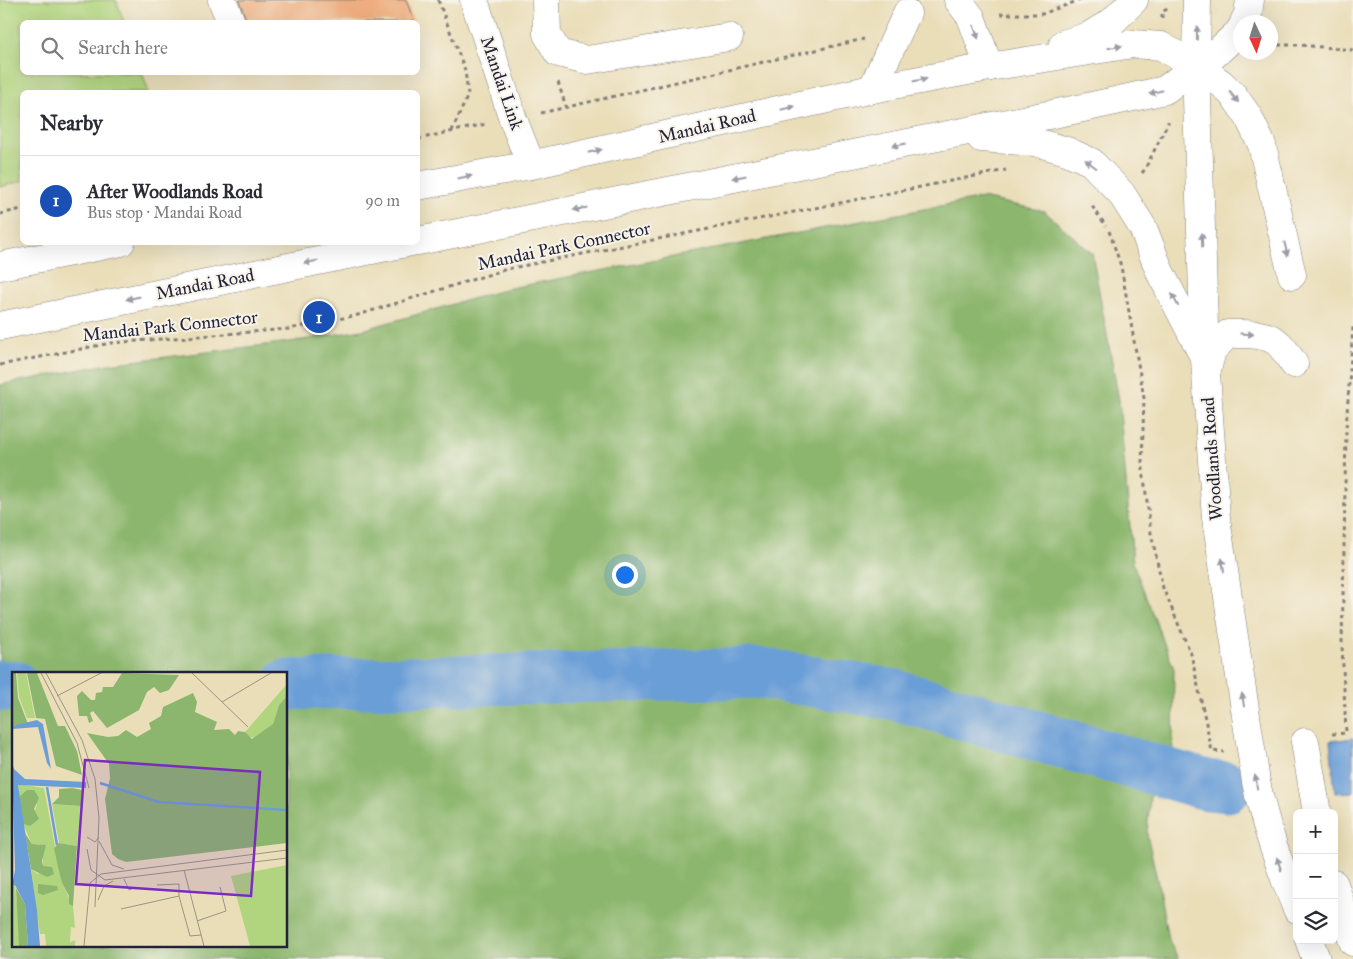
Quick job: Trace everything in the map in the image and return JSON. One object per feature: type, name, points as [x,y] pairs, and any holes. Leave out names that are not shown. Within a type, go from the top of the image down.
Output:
[{"type":"main road","points":[[222,0],[230,20]]},
{"type":"main road","name":"Mandai Link","points":[[474,0],[513,119],[531,165]]},
{"type":"main road","points":[[546,0],[548,34],[558,53],[587,60],[729,37]]},
{"type":"main road","points":[[1112,22],[1134,0]]},
{"type":"main road","points":[[993,66],[1088,36],[1148,0]]},
{"type":"main road","name":"Woodlands Road","points":[[1197,0],[1196,66],[1206,366],[1216,518],[1241,750],[1256,782],[1263,815],[1283,876],[1293,900]]},
{"type":"main road","points":[[1248,15],[1250,0]]},
{"type":"main road","points":[[965,9],[993,66]]},
{"type":"main road","points":[[872,89],[902,23]]},
{"type":"main road","points":[[420,241],[1165,90],[1214,54],[1233,37]]},
{"type":"main road","points":[[993,66],[1133,44],[1161,46],[1221,83],[1234,96],[1248,116],[1262,145],[1292,276]]},
{"type":"main road","name":"Mandai Road","points":[[420,186],[531,165],[872,89],[993,66]]},
{"type":"main road","points":[[946,135],[1035,142],[1067,150],[1091,162],[1121,193],[1143,228],[1160,272],[1206,366]]},
{"type":"main road","points":[[0,266],[106,245]]},
{"type":"main road","name":"Mandai Road","points":[[6,321],[396,245]]},
{"type":"main road","points":[[1206,366],[1212,350],[1228,334],[1263,335],[1278,342],[1294,364]]},
{"type":"main road","points":[[1305,742],[1316,809]]},
{"type":"main road","points":[[1338,896],[1353,942]]},
{"type":"main road","points":[[1310,944],[1316,959]]},
{"type":"path","points":[[438,0],[465,70],[468,95],[452,131]]},
{"type":"path","points":[[965,9],[990,14],[1042,14],[1080,0]]},
{"type":"path","points":[[420,139],[513,119],[902,23]]},
{"type":"path","points":[[1278,45],[1353,50]]},
{"type":"path","name":"Mandai Park Connector","points":[[0,365],[111,342],[289,329],[358,315],[508,269],[1009,169]]},
{"type":"path","points":[[1087,201],[1109,231],[1121,266],[1144,398],[1142,462],[1151,533],[1163,588],[1190,654],[1212,751],[1241,750]]},
{"type":"path","points":[[0,214],[20,209]]},
{"type":"path","points":[[1346,733],[1342,645],[1346,429],[1353,327]]},
{"type":"green space","points":[[0,0],[116,0],[123,20],[20,20],[20,75],[143,75],[148,90],[20,90],[20,182],[0,187]]},
{"type":"green space","points":[[982,198],[1044,211],[1092,253],[1119,400],[1133,563],[1174,669],[1173,755],[1150,798],[1147,834],[1168,940],[1179,959],[0,959],[0,385],[108,364],[290,342],[362,330],[510,288]]},
{"type":"water","points":[[1353,738],[1353,792],[1335,793],[1330,741]]},
{"type":"building","points":[[239,0],[406,0],[413,20],[246,20]]},
{"type":"waterway","points":[[288,685],[760,673],[896,695],[1207,785],[1227,787]]},
{"type":"waterway","points":[[0,686],[12,686]]},
{"type":"place","name":"After Woodlands Road","points":[[319,317]]}]
